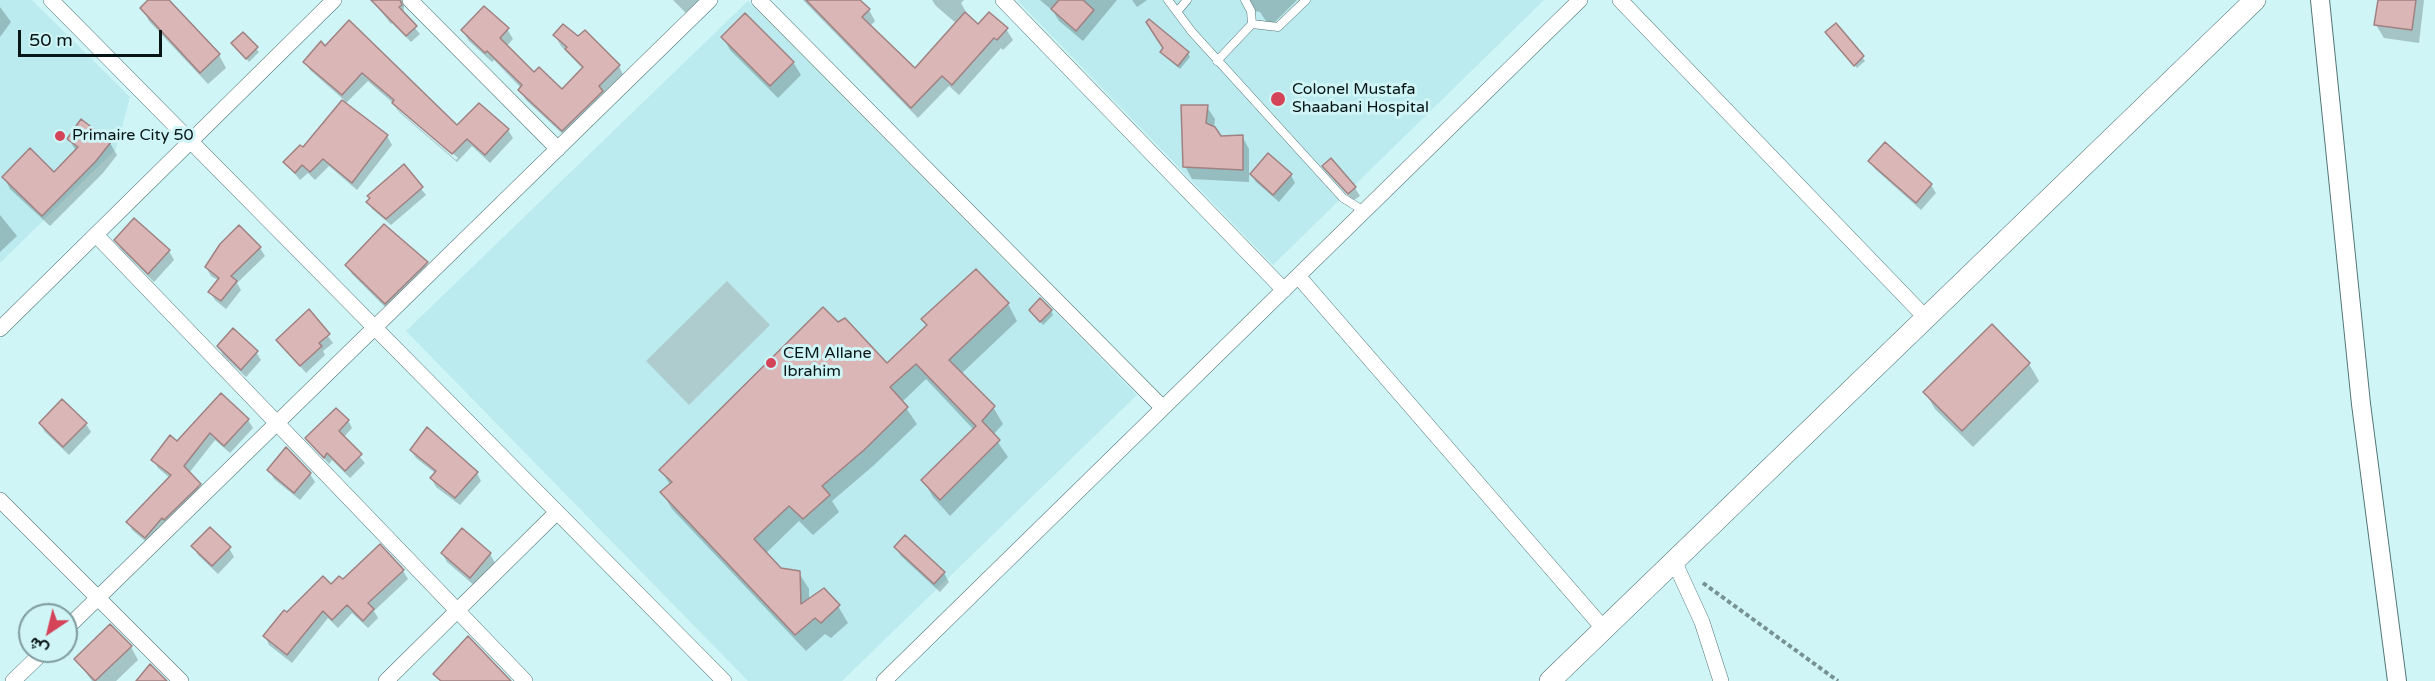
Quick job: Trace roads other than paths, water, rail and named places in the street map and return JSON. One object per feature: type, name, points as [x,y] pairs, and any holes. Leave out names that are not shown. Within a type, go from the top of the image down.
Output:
[{"type":"main road","points":[[1550,681],[2255,0]]},
{"type":"street","points":[[51,0],[724,681]]},
{"type":"street","points":[[0,329],[334,0]]},
{"type":"street","points":[[410,0],[558,149]]},
{"type":"street","points":[[78,618],[710,0]]},
{"type":"street","points":[[759,0],[1163,408]]},
{"type":"street","points":[[1003,0],[1284,290]]},
{"type":"street","points":[[884,681],[1580,0]]},
{"type":"street","points":[[1620,0],[1926,318]]},
{"type":"street","points":[[2320,0],[2361,404],[2397,681]]},
{"type":"street","points":[[96,235],[525,681]]},
{"type":"street","points":[[1298,276],[1604,629]]},
{"type":"street","points":[[0,500],[182,681]]},
{"type":"street","points":[[386,681],[557,512]]},
{"type":"street","points":[[1674,561],[1702,622],[1721,681]]},
{"type":"street","points":[[13,681],[32,663]]},
{"type":"lane","points":[[1168,0],[1217,60],[1343,198],[1364,211]]},
{"type":"lane","points":[[1177,12],[1187,0]]},
{"type":"lane","points":[[1217,60],[1252,24],[1251,11],[1245,0]]},
{"type":"lane","points":[[1252,24],[1278,27],[1306,0]]},
{"type":"place","name":"Colonel Mustafa Shaabani Hospital","points":[[1278,99]]},
{"type":"place","name":"Primaire City 50","points":[[60,136]]},
{"type":"place","name":"CEM Allane Ibrahim","points":[[771,363]]}]
